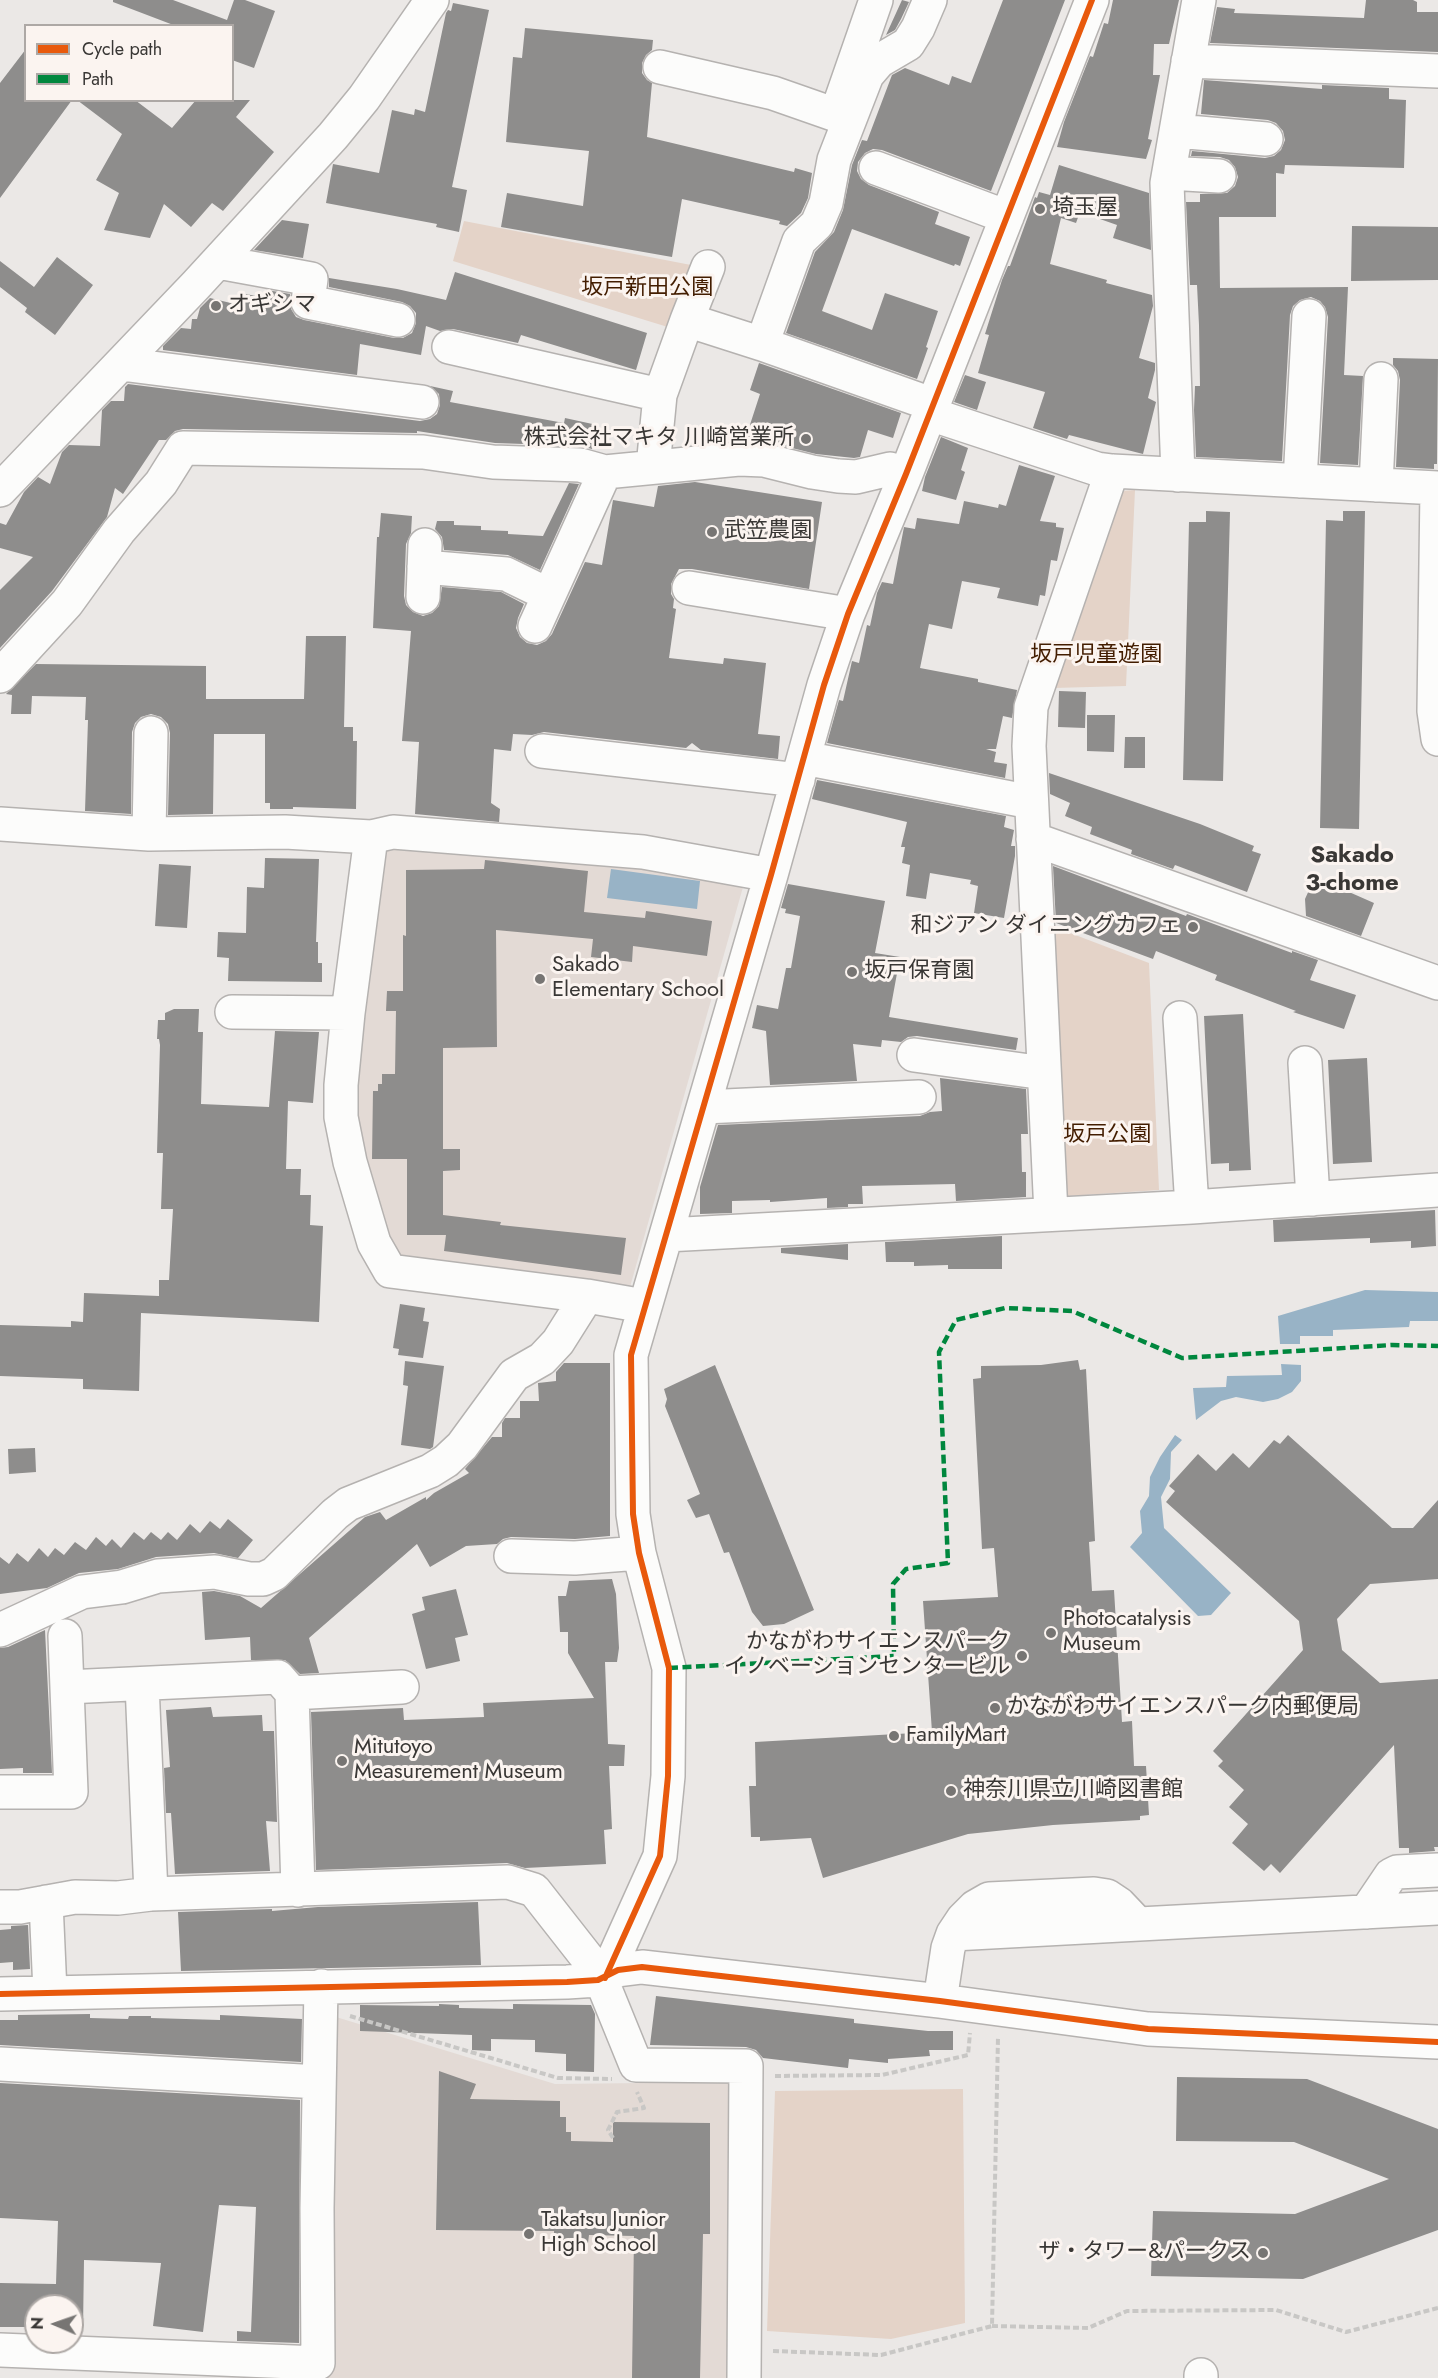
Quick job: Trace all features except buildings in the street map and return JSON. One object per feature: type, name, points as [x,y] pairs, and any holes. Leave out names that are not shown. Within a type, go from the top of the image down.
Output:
[{"type":"street","points":[[0,490],[218,262],[333,136],[364,98],[432,0]]},
{"type":"street","points":[[660,67],[774,93],[836,115],[876,0]]},
{"type":"street","points":[[762,344],[799,241],[817,224],[826,203],[837,151],[867,75],[879,61],[908,44],[930,0]]},
{"type":"street","points":[[603,1978],[660,1856],[668,1776],[669,1668],[639,1554],[633,1514],[631,1354],[824,685],[848,614],[932,410],[1092,0]]},
{"type":"street","points":[[1178,475],[1167,183],[1199,0]]},
{"type":"street","points":[[1188,61],[1438,71]]},
{"type":"street","points":[[1177,131],[1266,139]]},
{"type":"street","points":[[876,168],[1007,217]]},
{"type":"street","points":[[1169,172],[1219,176]]},
{"type":"street","points":[[218,262],[311,279],[308,302],[398,320]]},
{"type":"street","points":[[653,467],[660,395],[708,267]]},
{"type":"street","points":[[1300,481],[1309,316]]},
{"type":"street","points":[[687,320],[762,344],[932,410],[1097,469],[1438,488],[1434,711],[1438,740]]},
{"type":"street","points":[[449,347],[660,395]]},
{"type":"street","points":[[121,364],[422,402]]},
{"type":"street","points":[[1376,485],[1381,379]]},
{"type":"street","points":[[0,676],[67,603],[119,531],[161,483],[183,448],[423,452],[493,462],[580,465],[605,472],[739,459],[764,460],[838,476],[856,477],[890,469],[906,474]]},
{"type":"street","points":[[1051,1214],[1031,802],[1029,747],[1031,707],[1112,471]]},
{"type":"street","points":[[535,626],[549,595],[567,527],[605,472]]},
{"type":"street","points":[[424,570],[506,574],[549,595]]},
{"type":"street","points":[[689,588],[848,614]]},
{"type":"street","points":[[149,834],[151,733]]},
{"type":"street","points":[[542,751],[581,744],[801,769],[1031,802]]},
{"type":"street","points":[[0,824],[149,834],[285,832],[371,837],[393,832],[643,852],[771,875]]},
{"type":"street","points":[[371,837],[348,1013],[341,1085],[341,1118],[350,1162],[374,1243],[390,1271],[587,1296],[644,1306]]},
{"type":"street","points":[[1033,839],[1438,983]]},
{"type":"street","points":[[232,1012],[348,1013]]},
{"type":"street","points":[[1180,1018],[1192,1207]]},
{"type":"street","points":[[914,1055],[1044,1073]]},
{"type":"street","points":[[1305,1063],[1313,1199]]},
{"type":"street","points":[[704,1107],[919,1097]]},
{"type":"street","points":[[666,1235],[1192,1207],[1438,1190]]},
{"type":"street","points":[[0,1630],[82,1592],[122,1587],[158,1575],[215,1572],[249,1579],[263,1579],[274,1574],[348,1504],[430,1471],[446,1461],[462,1446],[514,1375],[542,1359],[558,1342],[587,1296]]},
{"type":"street","points":[[511,1556],[574,1558],[639,1554]]},
{"type":"street","points":[[0,1792],[71,1792],[65,1636]]},
{"type":"street","points":[[67,1687],[278,1677],[292,1693],[298,1890]]},
{"type":"street","points":[[142,1684],[151,1894]]},
{"type":"street","points":[[292,1693],[402,1687]]},
{"type":"street","points":[[1366,1912],[1391,1875],[1397,1872],[1438,1870]]},
{"type":"street","points":[[0,1907],[20,1908],[75,1897],[118,1898],[151,1894],[508,1882],[534,1890],[603,1978],[636,2066],[746,2066],[744,2378]]},
{"type":"street","points":[[940,2001],[948,1948],[953,1934],[975,1907],[990,1899],[1094,1894],[1107,1896],[1119,1904],[1137,1923],[1438,1908]]},
{"type":"street","points":[[46,1902],[50,1992]]},
{"type":"street","points":[[0,1994],[50,1992],[321,1997],[567,1982],[603,1978],[618,1970],[642,1967],[940,2001],[1148,2029],[1438,2042]]},
{"type":"street","points":[[0,2350],[270,2369],[318,2363],[321,1997]]},
{"type":"street","points":[[0,2064],[319,2082]]},
{"type":"path","points":[[321,1997],[558,2078],[623,2079]]},
{"type":"path","points":[[772,2076],[882,2075],[968,2055],[986,2008]]},
{"type":"path","points":[[986,2008],[992,2326]]},
{"type":"path","points":[[613,2138],[608,2130],[617,2112],[644,2108],[633,2084]]},
{"type":"path","points":[[765,2351],[880,2355],[992,2326],[1088,2328],[1127,2311],[1276,2310],[1346,2332],[1438,2308]]},
{"type":"shaded area","name":"Sakado Elementary School","points":[[392,840],[627,860],[745,880],[628,1294],[405,1263],[386,1253],[352,1140],[350,1079],[380,852]]},
{"type":"shaded area","name":"Takatsu Junior High School","points":[[323,2013],[555,2084],[729,2082],[736,2378],[319,2378]]},
{"type":"green space","name":"坂戸新田公園","points":[[464,221],[691,265],[671,328],[453,261]]},
{"type":"green space","name":"坂戸児童遊園","points":[[1135,490],[1126,686],[1054,688],[1122,491]]},
{"type":"green space","name":"坂戸公園","points":[[1049,925],[1149,963],[1159,1190],[1068,1196],[1060,1188]]},
{"type":"green space","points":[[963,2089],[965,2323],[891,2339],[767,2331],[775,2091]]},
{"type":"water","points":[[611,869],[700,881],[697,909],[607,898]]},
{"type":"water","points":[[1365,1290],[1438,1292],[1438,1321],[1410,1321],[1409,1327],[1333,1330],[1333,1336],[1300,1336],[1300,1344],[1280,1344],[1278,1316]]},
{"type":"water","points":[[1281,1364],[1301,1365],[1301,1381],[1292,1392],[1278,1399],[1263,1402],[1236,1397],[1221,1401],[1196,1420],[1193,1388],[1226,1387],[1227,1376],[1282,1375]]},
{"type":"water","points":[[1175,1435],[1182,1440],[1171,1452],[1170,1479],[1161,1497],[1164,1528],[1231,1593],[1211,1615],[1198,1616],[1130,1547],[1142,1533],[1140,1511],[1149,1496],[1150,1477]]},
{"type":"marked path","points":[[669,1668],[894,1656],[893,1584],[906,1569],[948,1563],[939,1352],[956,1320],[1005,1308],[1072,1311],[1182,1358],[1392,1345],[1438,1346]]},
{"type":"cycle path","points":[[605,1978],[660,1856],[668,1776],[669,1668],[639,1553],[633,1514],[631,1355],[824,685],[848,614],[906,474],[1092,0]]},
{"type":"cycle path","points":[[0,1994],[567,1982],[598,1980],[618,1970],[642,1967],[940,2001],[1148,2029],[1438,2042]]},
{"type":"place","name":"埼玉屋","points":[[1040,209]]},
{"type":"place","name":"オギシマ","points":[[216,306]]},
{"type":"place","name":"株式会社マキタ 川崎営業所","points":[[806,439]]},
{"type":"place","name":"武笠農園","points":[[712,532]]},
{"type":"place","name":"和ジアン ダイニングカフェ","points":[[1193,927]]},
{"type":"place","name":"坂戸保育園","points":[[852,972]]},
{"type":"place","name":"Sakado Elementary School","points":[[540,979]]},
{"type":"place","name":"Photocatalysis Museum","points":[[1051,1633]]},
{"type":"place","name":"かながわサイエンスパーク イノベーションセンタービル","points":[[1022,1656]]},
{"type":"place","name":"かながわサイエンスパーク内郵便局","points":[[995,1708]]},
{"type":"place","name":"FamilyMart","points":[[894,1736]]},
{"type":"place","name":"Mitutoyo Measurement Museum","points":[[342,1761]]},
{"type":"place","name":"神奈川県立川崎図書館","points":[[951,1791]]},
{"type":"place","name":"Takatsu Junior High School","points":[[529,2234]]},
{"type":"place","name":"ザ・タワー&パークス","points":[[1263,2253]]},
{"type":"district","name":"Sakado 3-chome","points":[[1352,870]]}]
